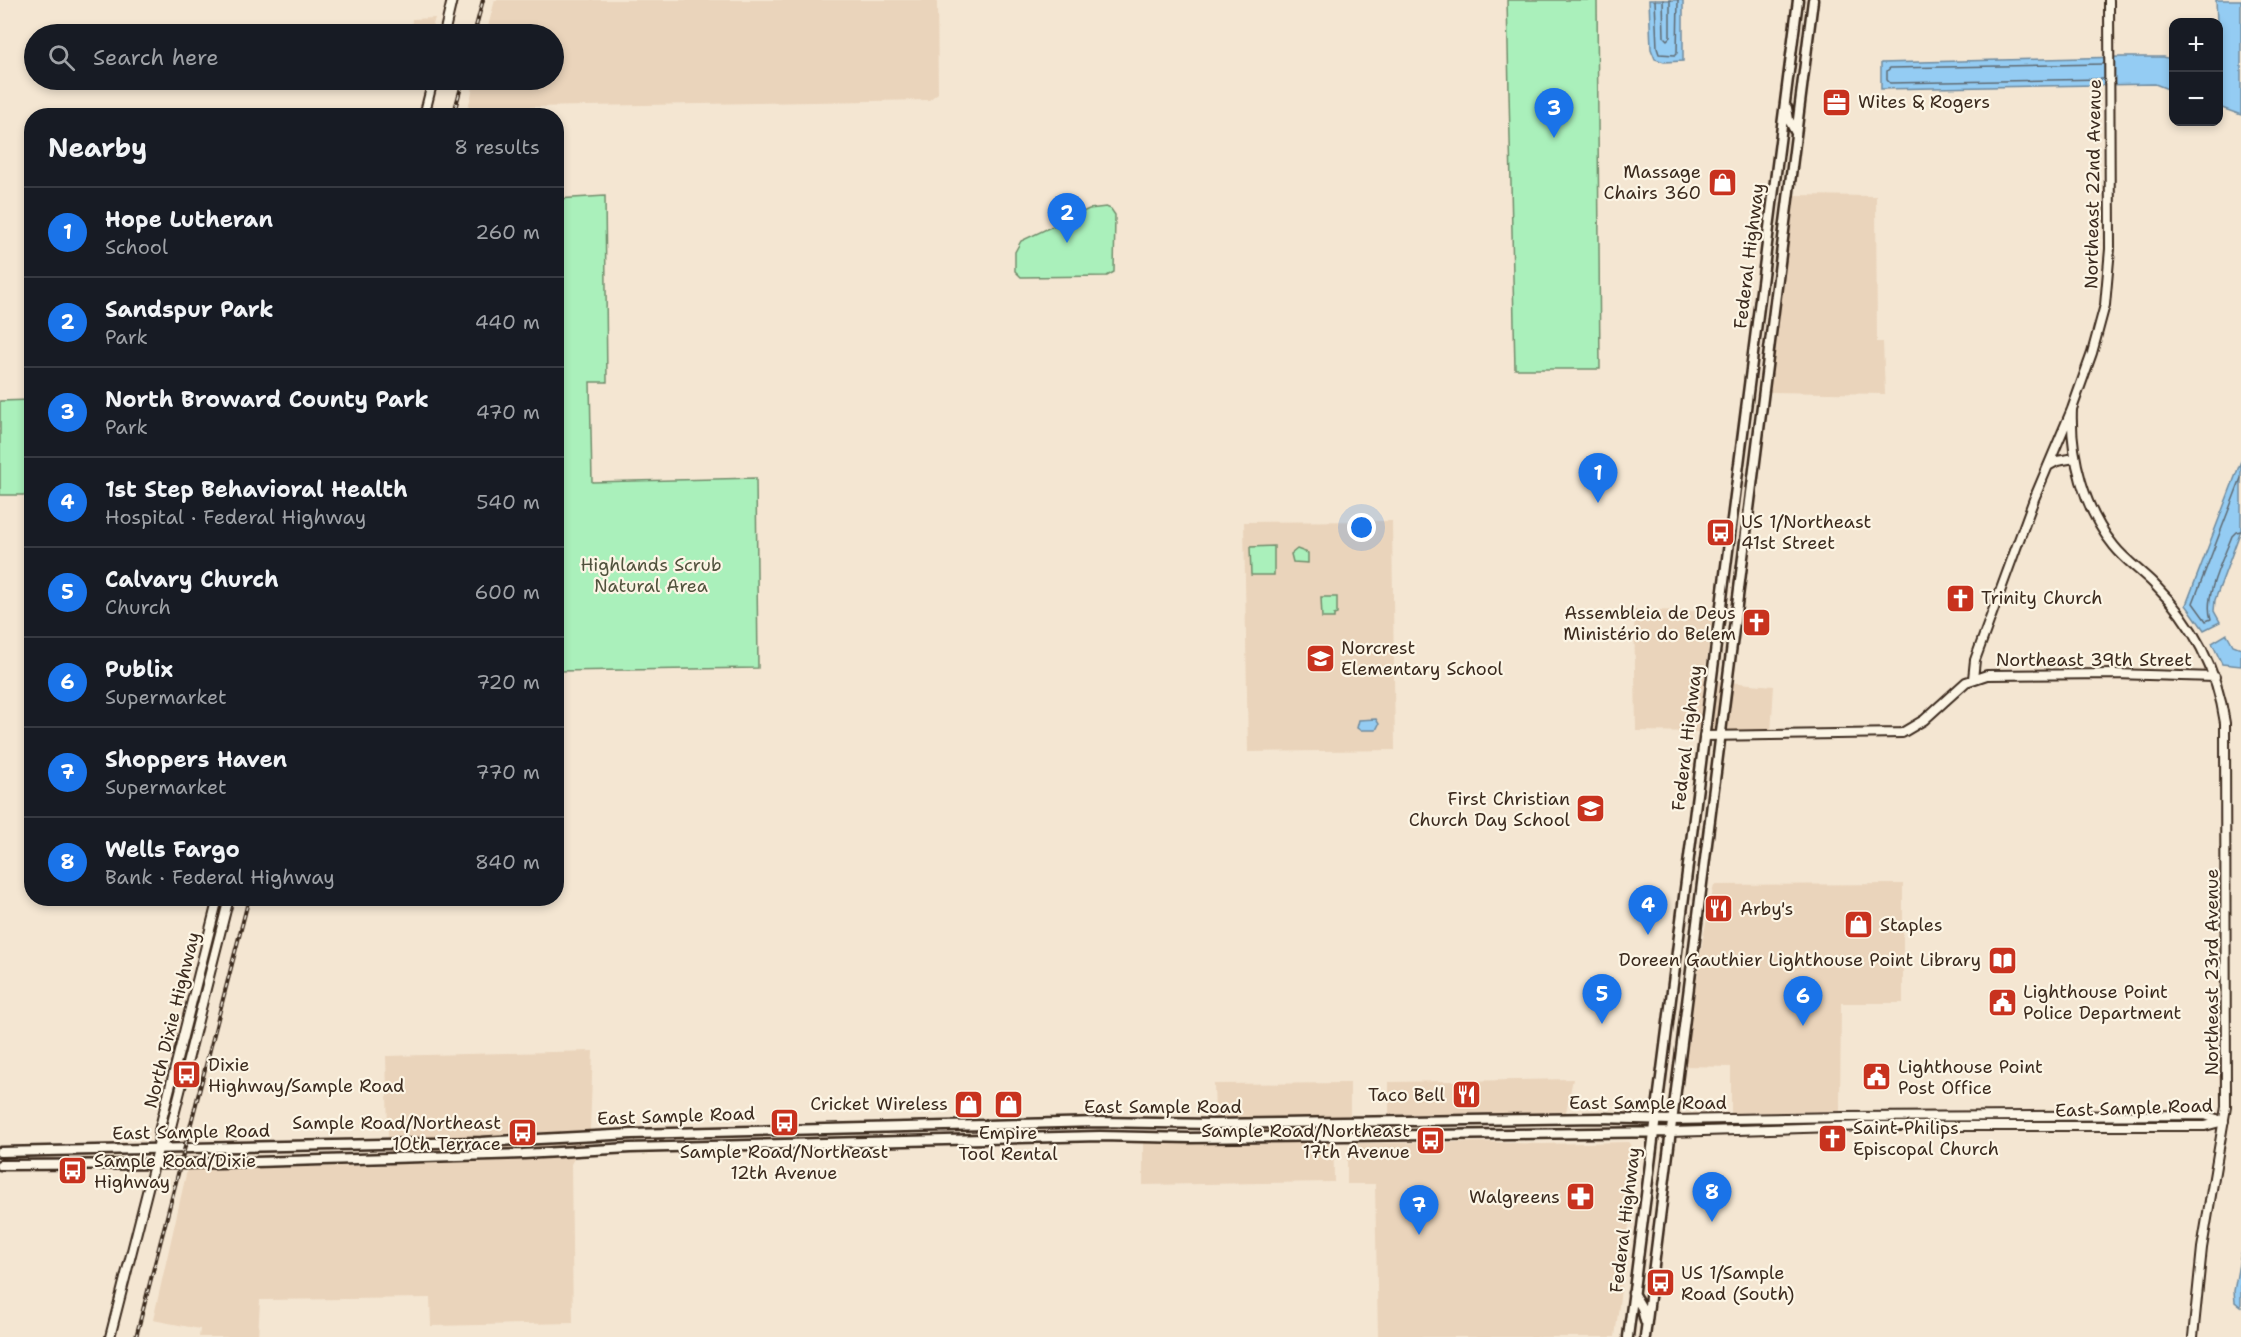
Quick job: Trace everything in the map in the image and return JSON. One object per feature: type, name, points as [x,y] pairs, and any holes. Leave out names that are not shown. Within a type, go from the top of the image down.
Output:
[{"type":"main road","name":"Federal Highway","points":[[1628,1337],[1798,0]]},
{"type":"main road","name":"Federal Highway","points":[[1646,1332],[1813,0]]},
{"type":"main road","points":[[1786,99],[1789,120],[1796,133]]},
{"type":"main road","points":[[1781,137],[1789,147],[1792,162]]},
{"type":"main road","points":[[1763,274],[1771,293],[1776,296]]},
{"type":"main road","points":[[1759,305],[1768,310],[1772,325]]},
{"type":"main road","points":[[1742,446],[1746,470],[1752,480]]},
{"type":"main road","points":[[1738,476],[1745,488],[1749,505]]},
{"type":"main road","points":[[1681,916],[1685,932],[1693,946]]},
{"type":"main road","points":[[1677,951],[1686,960],[1690,972]]},
{"type":"main road","name":"East Sample Road","points":[[0,1152],[508,1141],[569,1137],[1072,1123],[1213,1124],[1655,1118],[1671,1120]]},
{"type":"main road","name":"East Sample Road","points":[[0,1165],[154,1164],[630,1148],[1100,1136],[1189,1138],[1670,1132]]},
{"type":"main road","points":[[557,1152],[568,1142],[569,1137]]},
{"type":"main road","points":[[343,1159],[349,1150],[361,1144]]},
{"type":"main road","points":[[1633,1293],[1642,1308],[1646,1332]]},
{"type":"street","points":[[446,24],[452,0]]},
{"type":"street","name":"Northeast 22nd Avenue","points":[[1973,679],[1975,660],[2034,499],[2072,409],[2099,330],[2109,283],[2109,0]]},
{"type":"street","points":[[426,108],[430,90]]},
{"type":"street","name":"Northeast 23rd Avenue","points":[[2072,409],[2074,458],[2103,530],[2115,548],[2156,586],[2181,614],[2200,642],[2215,677],[2225,723],[2226,1107],[2202,1248],[2193,1337]]},
{"type":"street","points":[[2048,466],[2057,461],[2074,458]]},
{"type":"street","name":"Northeast 39th Street","points":[[1704,736],[1902,733],[1924,720],[1958,689],[1973,679],[2002,674],[2215,677]]},
{"type":"street","name":"North Dixie Highway","points":[[110,1337],[216,906]]},
{"type":"street","name":"North Dixie Highway","points":[[158,1149],[169,1136],[226,906]]},
{"type":"street","points":[[2160,1115],[2160,1126]]},
{"type":"street","name":"East Sample Road","points":[[1671,1120],[2205,1115],[2224,1121]]},
{"type":"street","points":[[1836,1127],[1843,1122],[1843,1117]]},
{"type":"street","name":"East Sample Road","points":[[1670,1132],[1836,1127],[2205,1126],[2224,1121]]},
{"type":"shaded area","points":[[495,0],[937,0],[938,93],[929,100],[468,108],[472,90],[564,90],[564,24],[489,24]]},
{"type":"shaded area","points":[[435,18],[433,24],[412,24],[412,19]]},
{"type":"shaded area","points":[[1793,195],[1876,196],[1877,342],[1883,342],[1885,394],[1768,392]]},
{"type":"shaded area","name":"Norcrest Elementary School","points":[[1392,521],[1395,750],[1248,752],[1244,522]]},
{"type":"shaded area","points":[[1634,610],[1714,611],[1704,680],[1774,686],[1771,733],[1636,731]]},
{"type":"shaded area","points":[[1903,884],[1903,1003],[1841,1003],[1840,1111],[1731,1113],[1731,1067],[1684,1066],[1703,938],[1714,885]]},
{"type":"shaded area","points":[[593,1051],[590,1130],[571,1164],[573,1323],[431,1326],[430,1298],[260,1300],[258,1337],[199,1337],[200,1329],[153,1320],[187,1170],[389,1165],[386,1056]]},
{"type":"shaded area","points":[[1573,1079],[1566,1112],[1389,1115],[1389,1082]]},
{"type":"shaded area","points":[[1350,1083],[1350,1115],[1333,1117],[1334,1182],[1143,1185],[1143,1140],[1216,1141],[1214,1084]]},
{"type":"shaded area","points":[[1628,1142],[1638,1153],[1615,1337],[1378,1337],[1375,1184],[1347,1184],[1347,1152],[1353,1143],[1540,1144]]},
{"type":"green space","points":[[1507,0],[1597,0],[1600,369],[1515,369]]},
{"type":"green space","name":"Highlands Scrub Natural Area","points":[[605,196],[607,382],[590,382],[592,482],[756,478],[758,668],[564,671],[564,199]]},
{"type":"green space","points":[[1106,207],[1111,209],[1115,215],[1114,272],[1107,276],[1021,277],[1015,271],[1015,252],[1021,241],[1089,209]]},
{"type":"green space","points":[[24,400],[24,495],[0,495],[0,401]]},
{"type":"green space","points":[[1274,546],[1274,575],[1251,575],[1250,547]]},
{"type":"green space","points":[[1297,549],[1308,553],[1308,563],[1293,562],[1291,554]]},
{"type":"green space","points":[[1321,597],[1337,597],[1337,614],[1334,618],[1322,618]]},
{"type":"water","points":[[1649,0],[1683,0],[1683,61],[1664,62],[1655,59],[1651,49]]},
{"type":"water","points":[[2216,0],[2241,0],[2241,115],[2223,108],[2223,18],[2217,18]]},
{"type":"water","points":[[2164,57],[2169,59],[2169,89],[2155,84],[1881,89],[1881,63]]},
{"type":"water","points":[[2241,461],[2241,530],[2215,600],[2214,611],[2220,622],[2204,630],[2186,605]]},
{"type":"water","points":[[2227,634],[2233,645],[2241,648],[2241,666],[2222,664],[2212,643]]},
{"type":"water","points":[[1376,719],[1379,724],[1376,730],[1357,728],[1359,720]]},
{"type":"water","points":[[2241,1253],[2241,1307],[2235,1302],[2234,1291]]},
{"type":"railway","points":[[477,24],[483,0]]},
{"type":"railway","points":[[455,108],[460,90]]},
{"type":"railway","points":[[136,1337],[247,906]]},
{"type":"place","name":"Wites & Rogers","points":[[1837,102]]},
{"type":"place","name":"North Broward County Park","points":[[1554,138]]},
{"type":"place","name":"Massage Chairs 360","points":[[1722,182]]},
{"type":"place","name":"Sandspur Park","points":[[1067,243]]},
{"type":"place","name":"Hope Lutheran","points":[[1598,503]]},
{"type":"place","name":"US 1/Northeast 41st Street","points":[[1720,532]]},
{"type":"place","name":"Trinity Church","points":[[1960,598]]},
{"type":"place","name":"Assembleia de Deus Ministério do Belem","points":[[1757,623]]},
{"type":"place","name":"Norcrest Elementary School","points":[[1320,658]]},
{"type":"place","name":"First Christian Church Day School","points":[[1591,809]]},
{"type":"place","name":"Arby's","points":[[1719,909]]},
{"type":"place","name":"Staples","points":[[1859,925]]},
{"type":"place","name":"1st Step Behavioral Health","points":[[1648,935]]},
{"type":"place","name":"Doreen Gauthier Lighthouse Point Library","points":[[2002,960]]},
{"type":"place","name":"Lighthouse Point Police Department","points":[[2002,1002]]},
{"type":"place","name":"Calvary Church","points":[[1602,1024]]},
{"type":"place","name":"Publix","points":[[1803,1026]]},
{"type":"place","name":"Dixie Highway/Sample Road","points":[[187,1075]]},
{"type":"place","name":"Lighthouse Point Post Office","points":[[1877,1077]]},
{"type":"place","name":"Taco Bell","points":[[1466,1095]]},
{"type":"place","name":"Cricket Wireless","points":[[969,1104]]},
{"type":"place","name":"Empire Tool Rental","points":[[1008,1104]]},
{"type":"place","name":"Sample Road/Northeast 12th Avenue","points":[[784,1123]]},
{"type":"place","name":"Sample Road/Northeast 10th Terrace","points":[[522,1133]]},
{"type":"place","name":"Saint Philips Episcopal Church","points":[[1832,1138]]},
{"type":"place","name":"Sample Road/Northeast 17th Avenue","points":[[1431,1141]]},
{"type":"place","name":"Sample Road/Dixie Highway","points":[[73,1171]]},
{"type":"place","name":"Walgreens","points":[[1581,1197]]},
{"type":"place","name":"Wells Fargo","points":[[1712,1222]]},
{"type":"place","name":"Shoppers Haven","points":[[1419,1235]]},
{"type":"place","name":"US 1/Sample Road (South)","points":[[1660,1283]]}]
